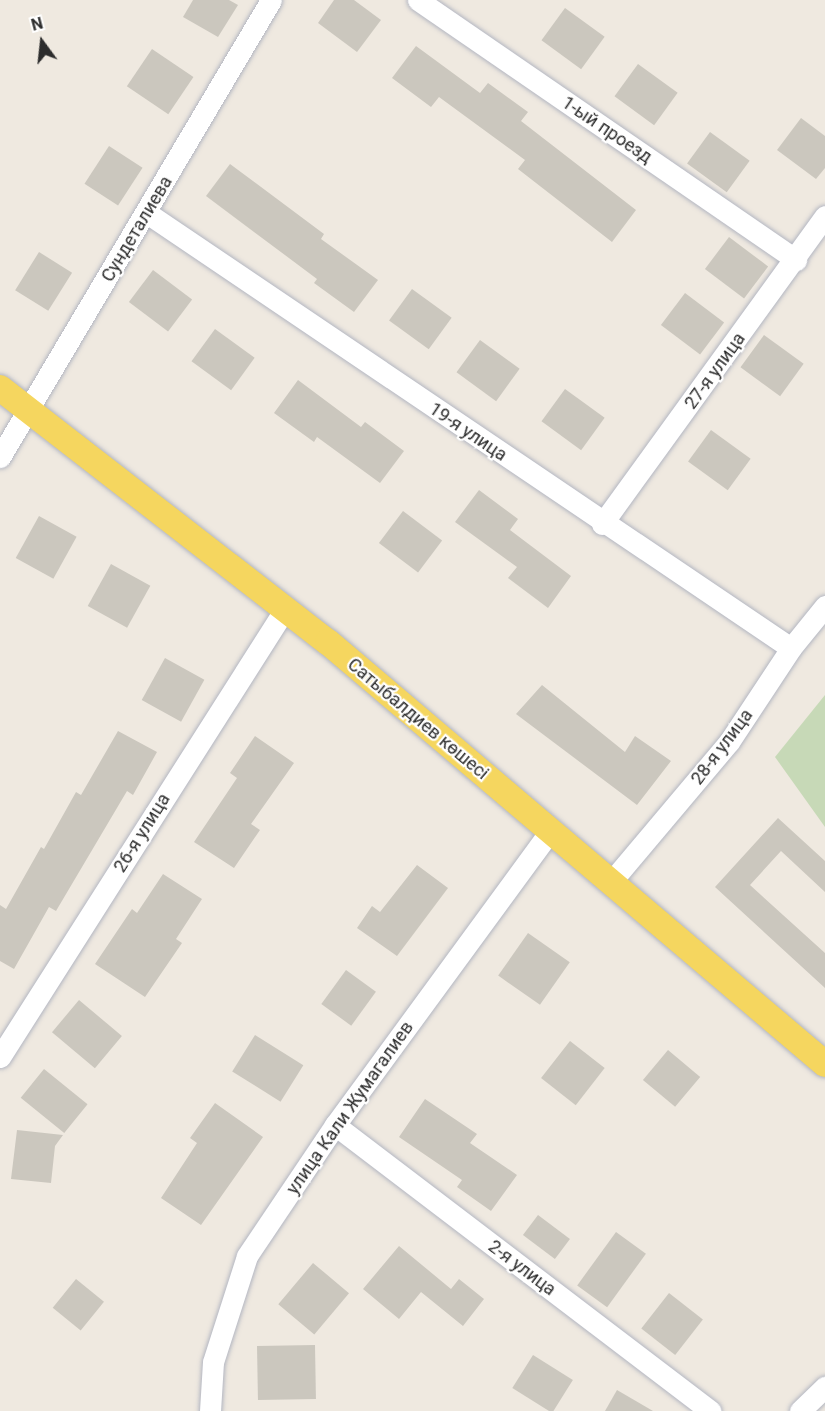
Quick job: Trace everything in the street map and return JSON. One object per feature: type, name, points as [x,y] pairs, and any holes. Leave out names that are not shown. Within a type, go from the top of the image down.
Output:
[{"type":"main road","name":"Сатыбалдиев көшесі","points":[[0,388],[285,609],[825,1064]]},
{"type":"street","name":"Сундеталиева","points":[[0,457],[147,213],[271,0]]},
{"type":"street","name":"1-ый проезд","points":[[418,0],[796,260]]},
{"type":"street","name":"19-я улица","points":[[147,213],[602,524],[791,648]]},
{"type":"street","name":"27-я улица","points":[[602,524],[796,260],[825,216]]},
{"type":"street","name":"28-я улица","points":[[611,882],[729,742],[791,648],[825,606]]},
{"type":"street","name":"26-я улица","points":[[0,1057],[285,609]]},
{"type":"street","name":"улица Кали Жумагалиев","points":[[210,1411],[213,1362],[247,1256],[335,1125],[550,831]]},
{"type":"street","name":"2-я улица","points":[[335,1125],[710,1411]]},
{"type":"street","points":[[800,1411],[825,1387]]},
{"type":"green space","points":[[825,695],[825,827],[775,757]]},
{"type":"building","points":[[193,0],[229,0],[238,5],[218,37],[183,17]]},
{"type":"building","points":[[334,0],[354,0],[381,20],[357,52],[318,23]]},
{"type":"building","points":[[565,8],[605,37],[581,69],[541,40]]},
{"type":"building","points":[[416,46],[480,93],[488,83],[528,112],[521,121],[636,210],[612,242],[518,169],[525,160],[439,97],[431,107],[392,78]]},
{"type":"building","points":[[152,49],[193,77],[168,114],[127,86]]},
{"type":"building","points":[[638,64],[678,93],[654,125],[614,96]]},
{"type":"building","points":[[801,118],[825,136],[825,168],[816,179],[777,150]]},
{"type":"building","points":[[710,132],[750,161],[727,192],[687,164]]},
{"type":"building","points":[[109,146],[143,168],[118,206],[84,184]]},
{"type":"building","points":[[230,164],[324,234],[321,239],[378,280],[354,312],[314,283],[317,279],[206,196]]},
{"type":"building","points":[[729,237],[768,266],[744,298],[705,269]]},
{"type":"building","points":[[39,252],[72,273],[48,311],[15,290]]},
{"type":"building","points":[[153,270],[192,299],[168,331],[129,302]]},
{"type":"building","points":[[412,289],[452,318],[429,349],[389,321]]},
{"type":"building","points":[[685,293],[724,322],[700,354],[661,325]]},
{"type":"building","points":[[215,329],[255,358],[231,390],[191,361]]},
{"type":"building","points":[[764,335],[804,364],[780,396],[740,367]]},
{"type":"building","points":[[480,340],[520,369],[496,401],[456,372]]},
{"type":"building","points":[[298,380],[361,427],[365,422],[404,451],[380,483],[317,437],[314,442],[274,413]]},
{"type":"building","points":[[565,389],[605,418],[581,450],[541,421]]},
{"type":"building","points":[[711,430],[751,459],[728,490],[688,462]]},
{"type":"building","points":[[479,490],[518,519],[510,530],[571,576],[548,608],[508,578],[517,567],[455,522]]},
{"type":"building","points":[[403,511],[442,540],[418,572],[379,543]]},
{"type":"building","points":[[39,516],[77,537],[53,579],[16,558]]},
{"type":"building","points":[[111,564],[150,586],[127,628],[88,606]]},
{"type":"building","points":[[165,658],[204,680],[181,722],[142,700]]},
{"type":"building","points":[[542,685],[625,752],[635,736],[671,761],[637,805],[516,714]]},
{"type":"building","points":[[118,731],[157,752],[133,795],[127,791],[56,911],[49,907],[14,969],[0,961],[0,905],[6,909],[41,847],[44,849],[76,792],[81,795]]},
{"type":"building","points":[[255,736],[294,763],[251,824],[260,830],[234,868],[194,842],[237,778],[230,773]]},
{"type":"building","points":[[778,818],[825,861],[825,892],[781,851],[750,885],[825,953],[825,988],[715,887]]},
{"type":"building","points":[[417,865],[448,888],[397,956],[357,928],[372,906],[380,912]]},
{"type":"building","points":[[163,874],[202,899],[176,939],[182,943],[145,997],[95,964],[132,909],[137,913]]},
{"type":"building","points":[[528,933],[570,962],[540,1005],[498,976]]},
{"type":"building","points":[[346,970],[376,992],[351,1026],[321,1004]]},
{"type":"building","points":[[79,1000],[122,1036],[95,1068],[52,1032]]},
{"type":"building","points":[[255,1035],[303,1065],[281,1102],[232,1071]]},
{"type":"building","points":[[570,1041],[605,1068],[576,1105],[541,1078]]},
{"type":"building","points":[[668,1050],[700,1077],[675,1107],[643,1080]]},
{"type":"building","points":[[44,1069],[88,1104],[64,1133],[21,1098]]},
{"type":"building","points":[[425,1099],[477,1134],[470,1143],[517,1175],[491,1211],[457,1187],[462,1180],[399,1137]]},
{"type":"building","points":[[215,1103],[263,1137],[201,1225],[161,1198],[197,1143],[190,1138]]},
{"type":"building","points":[[17,1130],[63,1135],[55,1146],[51,1183],[11,1179]]},
{"type":"building","points":[[538,1215],[570,1239],[555,1259],[523,1235]]},
{"type":"building","points":[[616,1232],[646,1254],[607,1307],[577,1285]]},
{"type":"building","points":[[399,1246],[451,1289],[459,1279],[484,1299],[463,1326],[421,1292],[399,1319],[363,1289]]},
{"type":"building","points":[[313,1263],[349,1293],[314,1335],[278,1304]]},
{"type":"building","points":[[76,1279],[104,1302],[81,1330],[53,1308]]},
{"type":"building","points":[[669,1293],[703,1319],[675,1355],[641,1328]]},
{"type":"building","points":[[315,1345],[316,1399],[258,1400],[257,1346]]},
{"type":"building","points":[[533,1355],[573,1380],[553,1411],[549,1411],[512,1388]]},
{"type":"building","points":[[617,1390],[653,1411],[605,1411]]}]
